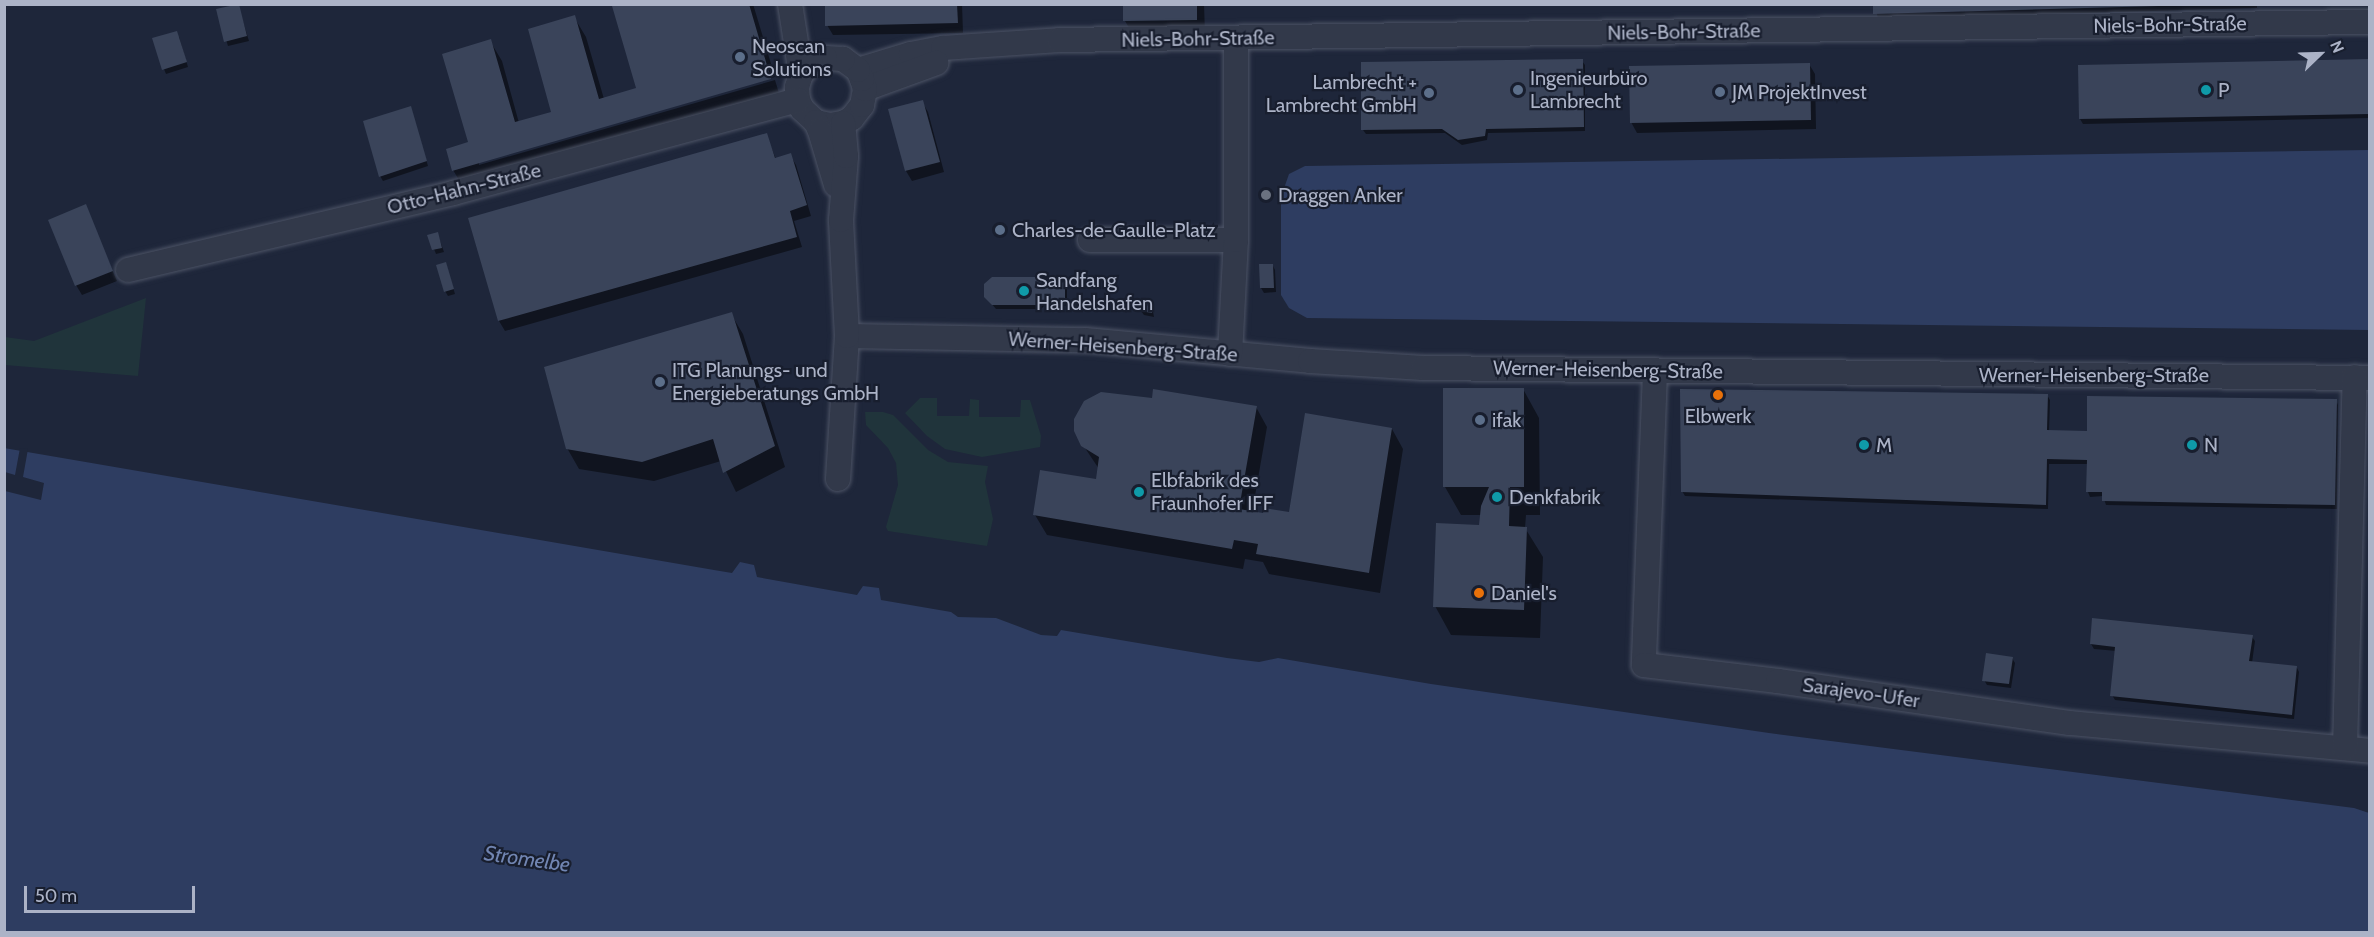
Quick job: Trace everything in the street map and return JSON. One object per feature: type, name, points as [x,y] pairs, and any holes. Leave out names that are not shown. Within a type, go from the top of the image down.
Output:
[{"type":"street","points":[[792,4],[825,58]]},
{"type":"street","points":[[792,4],[801,74],[797,87],[798,100],[805,113],[816,122],[830,125],[843,123],[859,110],[861,80],[843,59],[825,58],[811,63],[801,74]]},
{"type":"street","name":"Niels-Bohr-Straße","points":[[861,80],[927,51],[1059,40],[2370,22]]},
{"type":"street","points":[[1230,354],[1236,240],[1236,39]]},
{"type":"street","name":"Otto-Hahn-Straße","points":[[128,270],[453,193],[798,100]]},
{"type":"street","points":[[816,122],[830,159],[841,220],[847,336],[838,479]]},
{"type":"street","points":[[841,220],[846,156],[843,123]]},
{"type":"street","points":[[1090,240],[1236,240]]},
{"type":"street","name":"Werner-Heisenberg-Straße","points":[[847,336],[1085,340],[1230,354],[1423,368],[2362,377]]},
{"type":"street","name":"Sarajevo-Ufer","points":[[1655,372],[1644,665],[1778,681],[2070,723],[2370,751]]},
{"type":"street","points":[[2345,748],[2362,377]]},
{"type":"shaded area","points":[[146,298],[138,376],[5,365],[5,337],[34,341]]},
{"type":"shaded area","points":[[920,398],[937,398],[937,416],[969,416],[970,399],[979,400],[979,417],[1020,417],[1021,400],[1030,400],[1041,436],[1040,447],[982,457],[945,449],[927,436],[905,413]]},
{"type":"shaded area","points":[[865,412],[883,412],[893,415],[928,450],[948,462],[988,466],[985,482],[993,519],[987,546],[888,531],[886,527],[898,485],[896,463],[888,448],[866,425]]},
{"type":"water","points":[[2369,150],[2369,330],[1307,318],[1289,308],[1281,295],[1281,197],[1289,174],[1305,166]]},
{"type":"water","name":"Stromelbe","points":[[4,448],[732,573],[740,562],[754,565],[757,577],[857,595],[863,586],[879,588],[881,600],[951,612],[958,617],[996,618],[1041,635],[1057,636],[1061,630],[1227,658],[1259,662],[1278,658],[1431,684],[1769,733],[2354,808],[2369,813],[2369,932],[5,932]]},
{"type":"pier","points":[[20,448],[28,449],[23,477],[44,483],[41,500],[5,491],[5,472],[15,475]]},
{"type":"building","points":[[239,4],[247,36],[224,42],[216,9]]},
{"type":"building","points":[[618,4],[749,4],[771,79],[452,171],[446,149],[468,142],[442,54],[491,39],[515,122],[551,112],[528,29],[575,15],[599,99],[636,88],[612,6]]},
{"type":"building","points":[[825,4],[957,4],[958,23],[825,26]]},
{"type":"building","points":[[1123,4],[1197,4],[1197,20],[1123,21]]},
{"type":"building","points":[[1873,4],[2159,4],[2159,6],[1873,14]]},
{"type":"building","points":[[177,31],[187,62],[162,70],[152,38]]},
{"type":"building","points":[[1583,59],[1584,127],[1486,129],[1485,136],[1458,140],[1442,129],[1361,130],[1361,62]]},
{"type":"building","name":"P","points":[[2370,59],[2370,114],[2079,119],[2078,65]]},
{"type":"building","points":[[1810,63],[1811,120],[1630,123],[1629,66]]},
{"type":"building","points":[[923,100],[940,162],[905,171],[888,109]]},
{"type":"building","points":[[411,106],[427,161],[379,177],[363,121]]},
{"type":"building","points":[[767,133],[775,158],[791,153],[807,205],[790,211],[797,237],[498,321],[468,218]]},
{"type":"building","points":[[86,204],[113,271],[75,286],[48,220]]},
{"type":"building","points":[[438,232],[442,248],[432,250],[427,235]]},
{"type":"building","points":[[446,262],[454,289],[444,292],[436,265]]},
{"type":"building","points":[[1259,264],[1273,264],[1274,288],[1260,288]]},
{"type":"building","name":"Sandfang Handelshafen","points":[[992,277],[1038,277],[1042,282],[1065,282],[1065,302],[1043,301],[1038,305],[992,305],[984,297],[984,284]]},
{"type":"building","points":[[1141,303],[1153,304],[1152,313],[1140,311]]},
{"type":"building","points":[[732,312],[775,446],[723,473],[713,439],[642,462],[566,449],[544,367]]},
{"type":"building","name":"Denkfabrik","points":[[1443,388],[1524,388],[1524,487],[1510,487],[1509,526],[1527,527],[1524,610],[1433,607],[1436,523],[1479,525],[1481,506],[1489,487],[1443,487]]},
{"type":"building","name":"Elbfabrik des Fraunhofer IFF","points":[[1153,389],[1257,406],[1239,509],[1263,513],[1264,508],[1289,512],[1305,413],[1392,428],[1369,573],[1256,554],[1258,544],[1234,540],[1232,549],[1033,515],[1040,470],[1096,479],[1099,457],[1081,446],[1074,431],[1074,419],[1084,401],[1101,392],[1152,398]]},
{"type":"building","points":[[1680,389],[2048,394],[2047,430],[2087,431],[2087,396],[2337,399],[2335,505],[2102,501],[2102,492],[2086,492],[2087,460],[2047,459],[2046,505],[1681,492]]},
{"type":"building","points":[[2092,618],[2253,635],[2249,661],[2297,666],[2292,715],[2110,696],[2115,647],[2090,644]]},
{"type":"building","points":[[1986,653],[2013,657],[2009,684],[1982,681]]},
{"type":"place","name":"Neoscan Solutions","points":[[740,57]]},
{"type":"place","name":"Ingenieurbüro Lambrecht","points":[[1518,90]]},
{"type":"place","name":"P","points":[[2206,90]]},
{"type":"place","name":"JM ProjektInvest","points":[[1720,92]]},
{"type":"place","name":"Lambrecht + Lambrecht GmbH","points":[[1429,93]]},
{"type":"place","name":"Draggen Anker","points":[[1266,195]]},
{"type":"place","name":"Charles-de-Gaulle-Platz","points":[[1000,230]]},
{"type":"place","name":"Sandfang Handelshafen","points":[[1024,291]]},
{"type":"place","name":"ITG Planungs- und Energieberatungs GmbH","points":[[660,382]]},
{"type":"place","name":"Elbwerk","points":[[1718,395]]},
{"type":"place","name":"ifak","points":[[1480,420]]},
{"type":"place","name":"M","points":[[1864,445]]},
{"type":"place","name":"N","points":[[2192,445]]},
{"type":"place","name":"Elbfabrik des Fraunhofer IFF","points":[[1139,492]]},
{"type":"place","name":"Denkfabrik","points":[[1497,497]]},
{"type":"place","name":"Daniel's","points":[[1479,593]]}]
